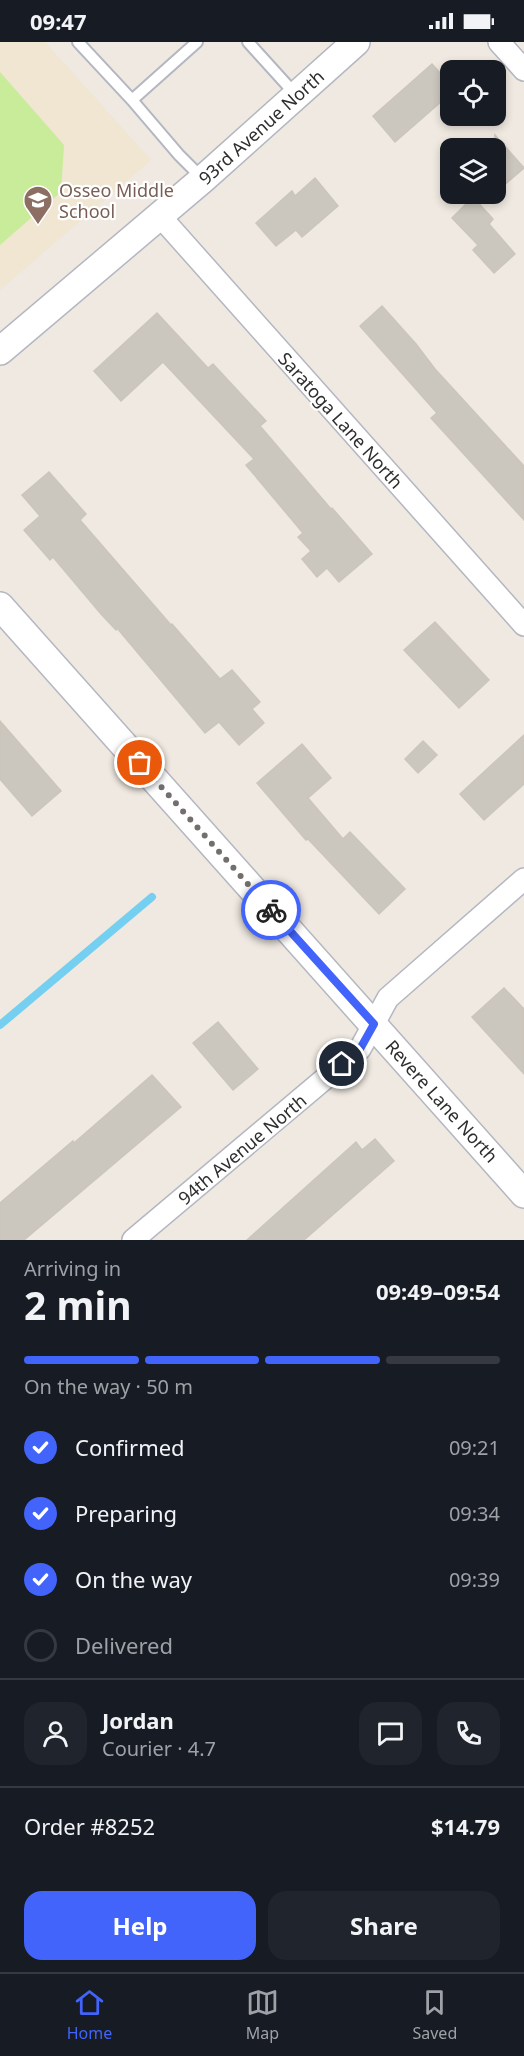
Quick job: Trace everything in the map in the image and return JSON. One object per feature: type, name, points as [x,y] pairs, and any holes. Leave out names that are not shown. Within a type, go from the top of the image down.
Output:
[{"type":"street","name":"93rd Avenue North","points":[[0,351],[356,42]]},
{"type":"street","points":[[499,42],[524,70]]},
{"type":"street","name":"Saratoga Lane North","points":[[159,215],[524,625]]},
{"type":"street","name":"Revere Lane North","points":[[0,606],[524,1194]]},
{"type":"street","name":"94th Avenue North","points":[[133,1240],[360,1049],[388,998],[524,879]]},
{"type":"lane","points":[[78,42],[202,178]]},
{"type":"lane","points":[[132,100],[197,42]]},
{"type":"lane","points":[[248,42],[296,95]]},
{"type":"shaded area","name":"Osseo Middle School","points":[[0,42],[45,42],[151,160],[0,290]]},
{"type":"green space","points":[[0,72],[64,145],[61,192],[0,245]]},
{"type":"building","points":[[432,64],[440,73],[440,103],[395,142],[373,116]]},
{"type":"building","points":[[506,148],[524,168],[506,184]]},
{"type":"building","points":[[315,178],[338,206],[302,237],[296,230],[276,246],[256,223],[292,191],[295,196]]},
{"type":"building","points":[[466,204],[479,204],[493,219],[489,224],[515,254],[494,273],[473,250],[478,245],[452,218]]},
{"type":"building","points":[[382,306],[435,369],[524,466],[524,520],[431,418],[437,413],[360,326]]},
{"type":"building","points":[[157,313],[208,368],[213,364],[266,421],[260,426],[372,554],[339,582],[327,568],[317,577],[302,559],[311,551],[298,537],[303,533],[246,465],[254,459],[163,362],[121,401],[94,371]]},
{"type":"building","points":[[49,472],[86,514],[80,520],[220,679],[232,670],[260,702],[252,709],[264,723],[239,745],[219,722],[205,733],[117,628],[116,630],[101,614],[53,557],[50,560],[24,530],[40,516],[22,495]]},
{"type":"building","points":[[435,622],[489,680],[459,708],[404,650]]},
{"type":"building","points":[[0,721],[61,791],[32,816],[0,779]]},
{"type":"building","points":[[524,735],[524,784],[484,820],[460,794]]},
{"type":"building","points":[[423,741],[437,755],[418,773],[405,759]]},
{"type":"building","points":[[302,744],[331,778],[308,798],[343,839],[350,832],[405,889],[379,914],[308,839],[306,840],[257,783]]},
{"type":"building","points":[[504,988],[524,1009],[524,1074],[472,1017]]},
{"type":"building","points":[[218,1022],[258,1069],[233,1090],[193,1043]]},
{"type":"building","points":[[152,1075],[181,1107],[24,1240],[0,1240],[0,1203]]},
{"type":"building","points":[[375,1139],[394,1161],[304,1240],[247,1240],[356,1142],[362,1150]]},
{"type":"waterway","points":[[0,1025],[152,897]]},
{"type":"way so far","points":[[140,763],[271,910]]},
{"type":"place","name":"Osseo Middle School","points":[[38,226]]},
{"type":"route","points":[[271,910],[374,1024],[360,1049],[342,1064]]}]
